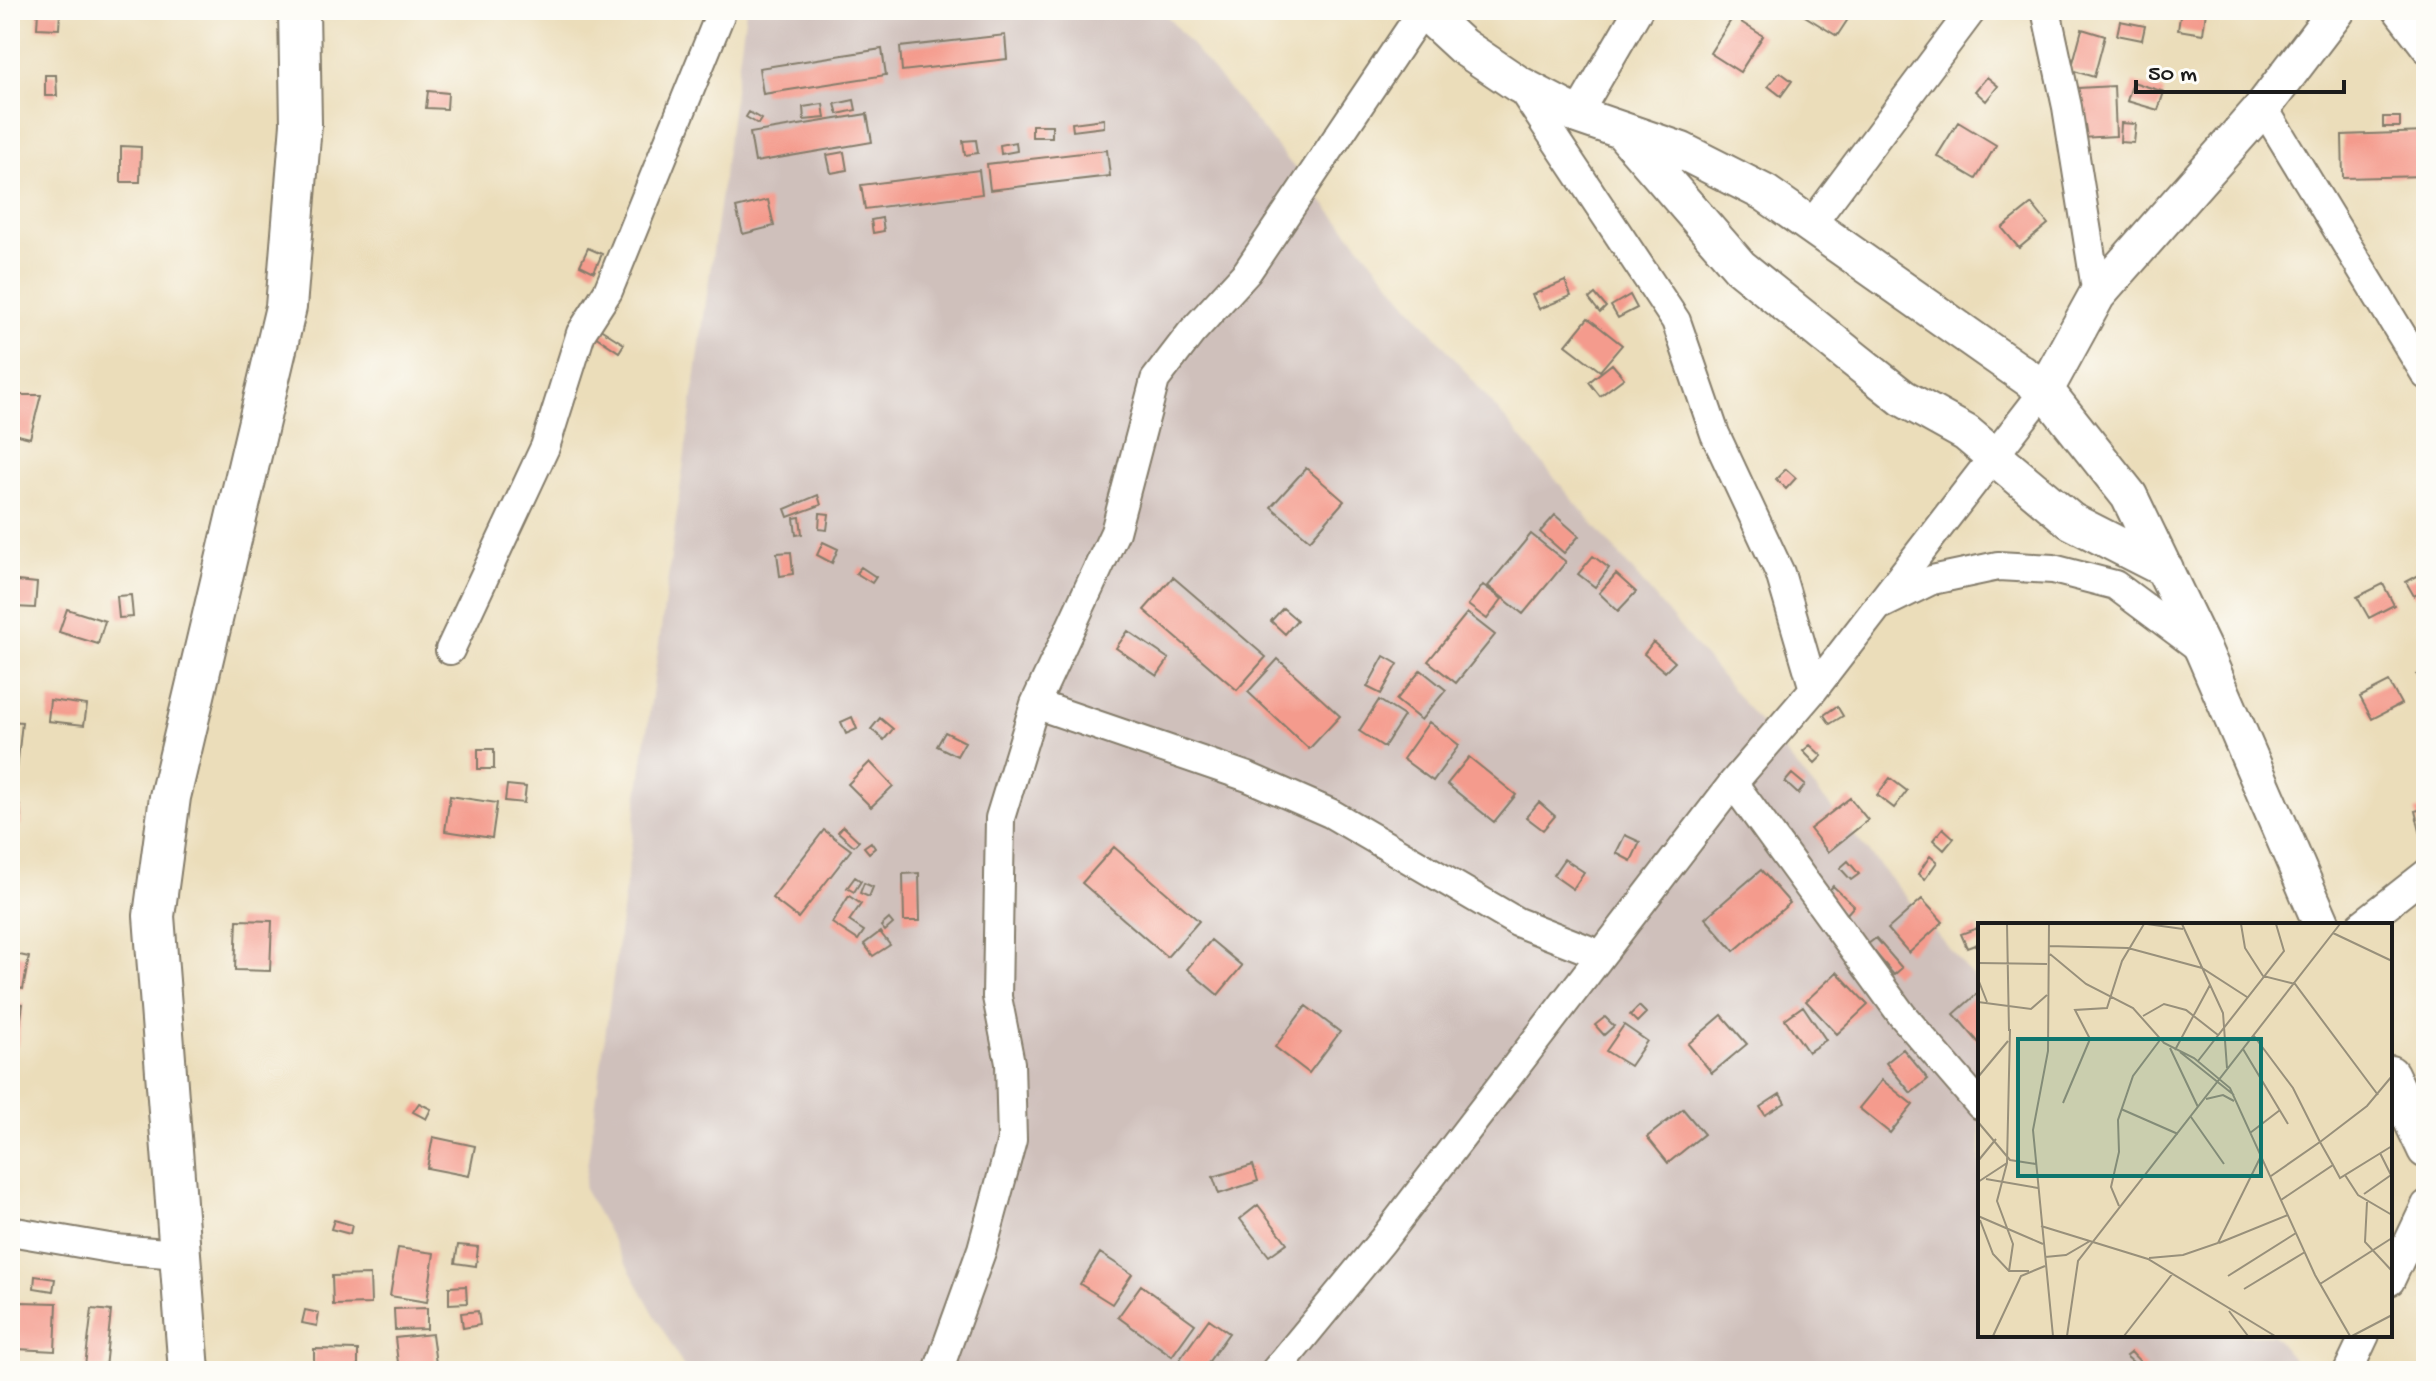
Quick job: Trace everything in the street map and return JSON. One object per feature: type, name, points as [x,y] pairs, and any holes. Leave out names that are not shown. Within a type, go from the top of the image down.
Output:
[{"type":"main road","points":[[189,1371],[154,916],[170,797],[286,307],[301,124],[299,10]]},
{"type":"street","points":[[450,650],[545,447],[581,333],[608,291],[722,10]]},
{"type":"street","points":[[938,1371],[982,1249],[1012,1140],[1010,1063],[997,997],[1000,818],[1035,704],[1115,532],[1155,380],[1191,333],[1247,272],[1423,10],[1462,46],[1518,84],[1577,115],[1682,151],[1765,193],[2045,390],[2129,496],[2204,652],[2321,923]]},
{"type":"street","points":[[1577,115],[1638,10]]},
{"type":"street","points":[[1811,225],[1972,10]]},
{"type":"street","points":[[2046,10],[2067,107],[2097,295]]},
{"type":"street","points":[[1275,1371],[1382,1241],[1733,783],[1814,689],[2045,390],[2097,295],[2263,107],[2337,10]]},
{"type":"street","points":[[2397,10],[2426,48]]},
{"type":"street","points":[[1518,84],[1676,321],[1715,434],[1780,573],[1814,689]]},
{"type":"street","points":[[2263,107],[2426,375]]},
{"type":"street","points":[[1621,130],[1740,267],[1903,398],[1966,433],[2071,521],[2165,569]]},
{"type":"street","points":[[1878,606],[1932,580],[1998,566],[2053,569],[2115,585],[2204,652]]},
{"type":"street","points":[[1035,704],[1248,777],[1330,813],[1517,922],[1601,955]]},
{"type":"street","points":[[1733,783],[1902,1015],[1978,1103]]},
{"type":"street","points":[[2364,923],[2426,874]]},
{"type":"street","points":[[2392,1078],[2426,1150]]},
{"type":"street","points":[[2392,1277],[2426,1205]]},
{"type":"street","points":[[10,1231],[115,1249],[179,1254]]},
{"type":"street","points":[[2348,1371],[2364,1337]]},
{"type":"shaded area","points":[[746,10],[1162,10],[1978,983],[1978,1337],[2275,1337],[2297,1363],[2287,1371],[686,1371],[584,1189]]},
{"type":"building","points":[[1802,10],[1854,10],[1837,36],[1800,13]]},
{"type":"building","points":[[2181,10],[2206,10],[2203,34],[2178,30]]},
{"type":"building","points":[[38,11],[60,12],[59,29],[37,28]]},
{"type":"building","points":[[1733,17],[1763,36],[1740,72],[1710,53]]},
{"type":"building","points":[[2120,21],[2145,26],[2142,40],[2117,35]]},
{"type":"building","points":[[2082,29],[2105,36],[2094,77],[2071,70]]},
{"type":"building","points":[[1005,35],[1007,59],[902,71],[900,47]]},
{"type":"building","points":[[882,49],[886,75],[763,94],[759,68]]},
{"type":"building","points":[[1780,72],[1792,81],[1781,96],[1768,86]]},
{"type":"building","points":[[45,75],[56,75],[57,96],[45,96]]},
{"type":"building","points":[[1987,77],[1998,86],[1986,101],[1975,91]]},
{"type":"building","points":[[2133,82],[2164,92],[2158,110],[2127,101]]},
{"type":"building","points":[[2114,86],[2116,136],[2080,138],[2078,88]]},
{"type":"building","points":[[428,91],[448,93],[447,109],[426,108]]},
{"type":"building","points":[[854,100],[856,110],[838,114],[835,104]]},
{"type":"building","points":[[823,104],[825,118],[804,120],[803,107]]},
{"type":"building","points":[[749,112],[761,119],[758,124],[746,117]]},
{"type":"building","points":[[867,114],[872,142],[755,162],[750,133]]},
{"type":"building","points":[[2383,117],[2400,117],[2400,127],[2383,127]]},
{"type":"building","points":[[1104,119],[1104,127],[1073,131],[1072,123]]},
{"type":"building","points":[[1958,122],[1996,145],[1976,179],[1937,156]]},
{"type":"building","points":[[2121,123],[2136,124],[2134,143],[2120,142]]},
{"type":"building","points":[[1032,125],[1052,125],[1052,137],[1032,137]]},
{"type":"building","points":[[2426,132],[2426,176],[2343,178],[2342,135]]},
{"type":"building","points":[[976,140],[978,153],[965,155],[963,141]]},
{"type":"building","points":[[1016,142],[1017,151],[1001,154],[1000,145]]},
{"type":"building","points":[[121,146],[141,147],[140,182],[121,182]]},
{"type":"building","points":[[10,148],[17,149],[16,169],[10,168]]},
{"type":"building","points":[[1107,150],[1110,176],[990,190],[987,164]]},
{"type":"building","points":[[844,152],[847,170],[831,173],[827,155]]},
{"type":"building","points":[[979,170],[982,194],[865,209],[861,185]]},
{"type":"building","points":[[10,178],[16,180],[11,197],[10,196]]},
{"type":"building","points":[[768,200],[774,226],[743,234],[736,208]]},
{"type":"building","points":[[2032,204],[2048,224],[2019,248],[2002,228]]},
{"type":"building","points":[[882,218],[884,231],[873,233],[871,220]]},
{"type":"building","points":[[588,248],[602,254],[594,272],[580,265]]},
{"type":"building","points":[[1565,281],[1571,296],[1539,309],[1532,295]]},
{"type":"building","points":[[1595,294],[1606,307],[1600,313],[1589,299]]},
{"type":"building","points":[[1630,295],[1637,308],[1618,318],[1611,306]]},
{"type":"building","points":[[1588,318],[1622,345],[1600,371],[1566,345]]},
{"type":"building","points":[[597,327],[624,344],[619,352],[592,334]]},
{"type":"building","points":[[1612,364],[1624,378],[1600,396],[1589,382]]},
{"type":"building","points":[[10,395],[41,395],[30,438],[10,433]]},
{"type":"building","points":[[1306,468],[1344,501],[1310,540],[1271,507]]},
{"type":"building","points":[[1786,469],[1796,478],[1786,489],[1776,479]]},
{"type":"building","points":[[818,495],[821,505],[788,517],[785,509]]},
{"type":"building","points":[[820,513],[829,514],[827,530],[819,529]]},
{"type":"building","points":[[1555,515],[1579,536],[1564,553],[1540,532]]},
{"type":"building","points":[[800,517],[802,534],[796,535],[794,518]]},
{"type":"building","points":[[1531,534],[1566,562],[1523,614],[1488,586]]},
{"type":"building","points":[[823,542],[838,549],[832,563],[817,555]]},
{"type":"building","points":[[791,552],[793,574],[780,576],[777,553]]},
{"type":"building","points":[[1593,556],[1609,568],[1595,587],[1578,574]]},
{"type":"building","points":[[861,567],[876,577],[872,583],[856,573]]},
{"type":"building","points":[[1616,574],[1636,592],[1618,611],[1599,593]]},
{"type":"building","points":[[2421,574],[2426,589],[2414,596],[2406,582]]},
{"type":"building","points":[[1173,577],[1266,657],[1237,690],[1144,610]]},
{"type":"building","points":[[17,581],[37,583],[35,608],[14,607]]},
{"type":"building","points":[[2383,584],[2394,605],[2369,618],[2357,597]]},
{"type":"building","points":[[1483,585],[1502,599],[1487,619],[1468,605]]},
{"type":"building","points":[[131,595],[133,617],[119,618],[117,596]]},
{"type":"building","points":[[1283,608],[1297,620],[1285,634],[1271,621]]},
{"type":"building","points":[[67,609],[105,621],[98,644],[59,632]]},
{"type":"building","points":[[1467,613],[1495,635],[1456,683],[1428,661]]},
{"type":"building","points":[[1128,631],[1169,659],[1157,676],[1116,648]]},
{"type":"building","points":[[1653,642],[1675,662],[1665,672],[1644,654]]},
{"type":"building","points":[[1384,656],[1398,664],[1381,694],[1367,687]]},
{"type":"building","points":[[1278,659],[1340,716],[1309,749],[1248,692]]},
{"type":"building","points":[[1421,670],[1446,690],[1421,720],[1396,700]]},
{"type":"building","points":[[2426,670],[2426,692],[2417,675]]},
{"type":"building","points":[[2389,682],[2401,704],[2372,719],[2360,697]]},
{"type":"building","points":[[50,700],[87,705],[84,725],[48,721]]},
{"type":"building","points":[[1379,700],[1404,716],[1384,747],[1359,731]]},
{"type":"building","points":[[1837,706],[1843,716],[1830,724],[1824,715]]},
{"type":"building","points":[[852,717],[857,729],[846,734],[841,722]]},
{"type":"building","points":[[880,718],[893,729],[884,740],[871,729]]},
{"type":"building","points":[[10,721],[22,722],[17,769],[10,769]]},
{"type":"building","points":[[1429,722],[1459,745],[1433,781],[1403,759]]},
{"type":"building","points":[[945,732],[965,742],[957,756],[937,746]]},
{"type":"building","points":[[1810,745],[1822,756],[1815,763],[1803,751]]},
{"type":"building","points":[[478,749],[494,749],[494,769],[478,769]]},
{"type":"building","points":[[1469,757],[1516,795],[1494,822],[1447,784]]},
{"type":"building","points":[[870,762],[893,786],[871,807],[848,784]]},
{"type":"building","points":[[1792,774],[1805,785],[1798,794],[1785,782]]},
{"type":"building","points":[[1890,778],[1907,791],[1894,808],[1877,795]]},
{"type":"building","points":[[507,785],[526,787],[524,803],[505,801]]},
{"type":"building","points":[[450,796],[497,803],[492,838],[445,831]]},
{"type":"building","points":[[1850,798],[1868,820],[1828,852],[1810,829]]},
{"type":"building","points":[[1539,802],[1555,816],[1543,830],[1526,817]]},
{"type":"building","points":[[10,806],[20,806],[21,825],[10,826]]},
{"type":"building","points":[[2426,808],[2426,834],[2421,835],[2415,811]]},
{"type":"building","points":[[843,826],[859,841],[854,846],[838,832]]},
{"type":"building","points":[[1943,828],[1954,838],[1944,850],[1933,840]]},
{"type":"building","points":[[824,830],[851,850],[798,918],[772,898]]},
{"type":"building","points":[[1625,835],[1640,842],[1631,861],[1616,853]]},
{"type":"building","points":[[871,842],[875,848],[869,853],[864,847]]},
{"type":"building","points":[[1114,847],[1199,921],[1167,957],[1082,883]]},
{"type":"building","points":[[1930,856],[1937,862],[1925,879],[1918,874]]},
{"type":"building","points":[[1564,859],[1584,872],[1573,889],[1553,875]]},
{"type":"building","points":[[1848,861],[1859,874],[1851,880],[1840,868]]},
{"type":"building","points":[[1761,870],[1790,903],[1734,951],[1705,918]]},
{"type":"building","points":[[919,873],[920,921],[904,921],[903,874]]},
{"type":"building","points":[[855,877],[861,881],[854,892],[847,888]]},
{"type":"building","points":[[864,883],[873,887],[869,897],[860,893]]},
{"type":"building","points":[[1833,886],[1854,906],[1846,915],[1826,894]]},
{"type":"building","points":[[849,896],[861,904],[849,921],[864,931],[858,940],[832,923]]},
{"type":"building","points":[[1922,899],[1943,922],[1909,953],[1888,929]]},
{"type":"building","points":[[889,919],[893,924],[885,931],[881,926]]},
{"type":"building","points":[[237,920],[272,921],[270,971],[235,970]]},
{"type":"building","points":[[1977,928],[1978,944],[1967,948],[1961,934]]},
{"type":"building","points":[[880,932],[890,945],[873,956],[864,944]]},
{"type":"building","points":[[1876,938],[1902,968],[1894,975],[1868,944]]},
{"type":"building","points":[[1211,940],[1242,966],[1218,995],[1187,969]]},
{"type":"building","points":[[10,953],[29,957],[23,989],[10,986]]},
{"type":"building","points":[[1837,972],[1868,1005],[1837,1034],[1806,1001]]},
{"type":"building","points":[[1978,993],[1978,1042],[1954,1014]]},
{"type":"building","points":[[10,1003],[23,1004],[17,1047],[10,1046]]},
{"type":"building","points":[[1306,1006],[1340,1032],[1309,1073],[1275,1047]]},
{"type":"building","points":[[1639,1006],[1646,1013],[1637,1022],[1630,1015]]},
{"type":"building","points":[[1803,1006],[1826,1040],[1808,1052],[1785,1019]]},
{"type":"building","points":[[1722,1015],[1747,1044],[1712,1073],[1688,1044]]},
{"type":"building","points":[[1605,1017],[1614,1026],[1604,1035],[1595,1025]]},
{"type":"building","points":[[1624,1025],[1647,1041],[1630,1066],[1606,1051]]},
{"type":"building","points":[[1903,1049],[1928,1079],[1911,1093],[1886,1063]]},
{"type":"building","points":[[1882,1080],[1913,1105],[1890,1133],[1859,1108]]},
{"type":"building","points":[[1780,1094],[1785,1103],[1765,1115],[1760,1107]]},
{"type":"building","points":[[419,1103],[431,1109],[426,1119],[413,1112]]},
{"type":"building","points":[[1683,1109],[1704,1134],[1668,1163],[1647,1137]]},
{"type":"building","points":[[433,1137],[475,1146],[469,1176],[427,1168]]},
{"type":"building","points":[[1253,1165],[1258,1181],[1219,1194],[1213,1177]]},
{"type":"building","points":[[1258,1205],[1287,1243],[1269,1256],[1240,1219]]},
{"type":"building","points":[[334,1220],[352,1225],[350,1234],[331,1229]]},
{"type":"building","points":[[458,1245],[478,1247],[476,1266],[455,1263]]},
{"type":"building","points":[[398,1248],[434,1253],[427,1302],[390,1296]]},
{"type":"building","points":[[1100,1253],[1132,1274],[1112,1304],[1080,1284]]},
{"type":"building","points":[[370,1275],[371,1304],[333,1305],[332,1276]]},
{"type":"building","points":[[35,1276],[55,1279],[53,1291],[34,1288]]},
{"type":"building","points":[[1141,1285],[1195,1324],[1172,1356],[1118,1317]]},
{"type":"building","points":[[466,1286],[467,1303],[449,1304],[449,1287]]},
{"type":"building","points":[[19,1302],[57,1303],[55,1351],[17,1349]]},
{"type":"building","points":[[427,1308],[427,1329],[395,1330],[394,1309]]},
{"type":"building","points":[[92,1309],[111,1311],[105,1368],[85,1366]]},
{"type":"building","points":[[305,1310],[319,1313],[317,1326],[302,1323]]},
{"type":"building","points":[[478,1311],[480,1325],[463,1328],[461,1313]]},
{"type":"building","points":[[1209,1319],[1229,1333],[1202,1371],[1197,1371],[1180,1359]]},
{"type":"building","points":[[432,1334],[437,1371],[399,1371],[395,1338]]},
{"type":"building","points":[[314,1349],[358,1350],[358,1371],[314,1371]]},
{"type":"building","points":[[2131,1352],[2146,1368],[2143,1371],[2126,1356]]}]
